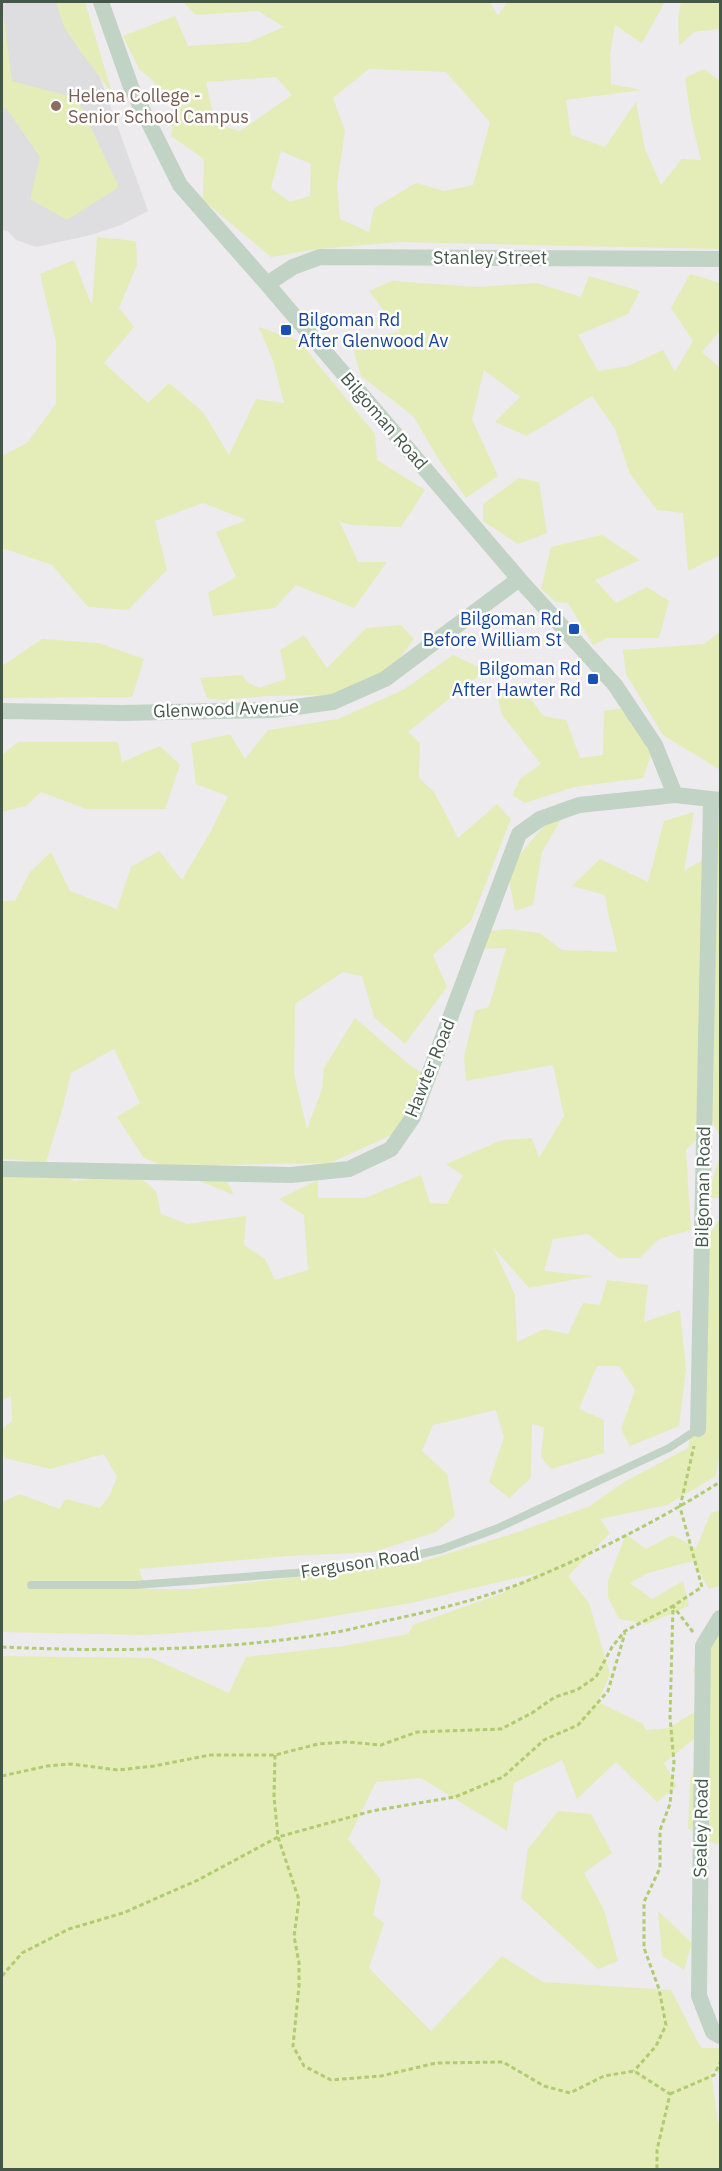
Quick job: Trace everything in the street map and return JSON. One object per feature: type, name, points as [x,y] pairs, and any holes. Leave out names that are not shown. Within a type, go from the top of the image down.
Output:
[{"type":"street","name":"Bilgoman Road","points":[[101,2],[131,87],[180,185],[519,579],[615,685],[655,745],[675,795]]},
{"type":"street","name":"Stanley Street","points":[[267,284],[293,267],[321,257],[720,259]]},
{"type":"street","name":"Glenwood Avenue","points":[[2,711],[121,713],[273,710],[333,702],[385,680],[519,579]]},
{"type":"street","name":"Hawter Road","points":[[2,1169],[291,1175],[349,1169],[391,1149],[413,1118],[519,834],[540,819],[579,805],[675,795],[716,800]]},
{"type":"street","name":"Bilgoman Road","points":[[698,1429],[716,800]]},
{"type":"street","points":[[703,1646],[720,1618]]},
{"type":"street","name":"Sealey Road","points":[[703,1646],[699,1996],[713,2032],[720,2036]]},
{"type":"lane","name":"Ferguson Road","points":[[31,1585],[135,1585],[295,1573],[375,1564],[442,1549],[498,1528],[650,1457],[698,1429]]},
{"type":"path","points":[[2,1776],[47,1766],[71,1764],[118,1770],[154,1766],[210,1755],[275,1755],[318,1744],[348,1742],[381,1745],[417,1732],[501,1729],[532,1713],[555,1697],[577,1690],[596,1677],[612,1647],[626,1630],[673,1606],[702,1587],[680,1507],[698,1429]]},
{"type":"path","points":[[2,1647],[100,1651],[252,1643],[338,1632],[434,1610],[520,1583],[613,1542],[680,1507],[720,1482]]},
{"type":"path","points":[[673,1606],[703,1646]]},
{"type":"path","points":[[275,1755],[274,1797],[278,1837],[299,1900],[294,1936],[299,1963],[299,1986],[293,2046],[304,2066],[331,2080],[381,2076],[436,2063],[503,2062],[544,2086],[570,2093],[604,2076],[634,2071],[656,2046],[666,2025],[659,1989],[644,1948],[644,1902],[660,1868],[660,1830],[670,1804],[674,1762],[670,1717],[673,1606]]},
{"type":"path","points":[[2,1976],[22,1953],[69,1929],[123,1913],[198,1880],[278,1837],[372,1811],[455,1797],[503,1777],[544,1740],[578,1725],[608,1691],[626,1630]]},
{"type":"path","points":[[670,2094],[714,2074],[720,2063]]},
{"type":"path","points":[[634,2071],[670,2094]]},
{"type":"path","points":[[657,2169],[657,2150],[670,2094]]},
{"type":"shaded area","name":"Helena College - Senior School Campus","points":[[2,2],[73,2],[148,211],[121,225],[91,235],[36,247],[16,240],[8,231],[2,230]]},
{"type":"green space","points":[[56,2],[85,2],[112,93],[64,27]]},
{"type":"green space","points":[[183,2],[490,2],[498,16],[507,2],[665,2],[642,43],[615,25],[610,55],[611,84],[642,90],[566,100],[571,135],[605,147],[636,102],[645,149],[661,185],[682,159],[701,160],[691,119],[685,78],[704,69],[720,81],[720,249],[399,242],[319,249],[271,257],[203,200],[204,159],[171,136],[176,101],[139,69],[123,36],[175,16],[188,46],[249,42],[284,27],[258,11],[196,15]],"holes":[[[369,69],[446,72],[490,122],[473,185],[444,191],[416,183],[374,208],[369,232],[340,219],[337,184],[345,131],[333,98]],[[276,77],[292,95],[240,131],[215,124],[206,82]],[[281,151],[311,164],[310,196],[290,202],[271,188]]]},
{"type":"green space","points":[[681,2],[720,2],[720,29],[694,32],[679,46],[678,19]]},
{"type":"green space","points":[[2,3],[12,81],[77,98],[119,187],[67,220],[30,199],[40,157],[6,108],[2,108]]},
{"type":"green space","points":[[97,237],[136,241],[137,265],[119,308],[134,327],[104,363],[148,403],[169,383],[203,412],[229,455],[256,399],[284,403],[273,361],[259,327],[299,341],[375,434],[377,460],[425,490],[401,527],[352,525],[340,522],[358,562],[387,562],[354,608],[296,585],[275,608],[213,616],[208,593],[236,577],[216,532],[247,520],[203,503],[155,521],[167,570],[128,610],[88,607],[52,565],[2,548],[2,456],[27,443],[56,404],[56,342],[40,274],[74,260],[92,306]]},
{"type":"green space","points":[[690,274],[720,283],[720,331],[702,352],[720,368],[720,555],[688,571],[683,513],[657,510],[630,474],[615,429],[592,396],[527,436],[495,422],[520,397],[484,370],[472,419],[498,476],[466,498],[439,460],[414,417],[361,376],[353,348],[376,335],[400,332],[369,291],[392,281],[478,287],[537,283],[581,297],[589,276],[640,291],[628,314],[578,335],[598,371],[628,366],[663,350],[675,372],[693,341],[671,308]]},
{"type":"green space","points":[[519,478],[539,482],[547,533],[518,544],[483,521],[483,504]]},
{"type":"green space","points":[[602,535],[640,560],[595,580],[616,603],[647,587],[669,601],[659,638],[607,638],[593,645],[568,603],[556,602],[541,589],[551,547]]},
{"type":"green space","points":[[401,625],[414,639],[387,675],[331,695],[268,696],[220,700],[207,698],[200,678],[242,675],[247,682],[259,688],[286,679],[280,650],[304,635],[327,668],[366,628]]},
{"type":"green space","points":[[720,632],[720,770],[663,735],[626,674],[623,650],[704,644]]},
{"type":"green space","points":[[42,639],[99,643],[144,659],[132,697],[2,698],[2,666]]},
{"type":"green space","points":[[453,655],[485,670],[408,732],[420,743],[419,778],[434,792],[458,838],[497,804],[511,819],[471,921],[433,955],[447,987],[405,1044],[374,1017],[362,976],[343,972],[295,1004],[294,1074],[307,1129],[322,1089],[324,1068],[355,1018],[406,1062],[433,1081],[405,1129],[330,1163],[219,1165],[234,1195],[144,1158],[117,1117],[140,1103],[114,1049],[71,1073],[46,1162],[2,1159],[2,901],[15,901],[30,872],[51,852],[70,891],[117,909],[131,867],[159,851],[182,880],[211,831],[228,796],[196,784],[191,743],[230,734],[245,759],[268,730],[338,719],[403,690]]},
{"type":"green space","points":[[520,684],[543,716],[566,720],[580,758],[603,755],[604,711],[629,707],[652,753],[643,778],[574,787],[525,803],[512,795],[521,778],[541,764],[502,715],[496,690]]},
{"type":"green space","points":[[18,742],[118,742],[122,762],[160,746],[180,765],[165,809],[86,809],[41,792],[26,806],[2,812],[2,755]]},
{"type":"green space","points":[[566,811],[542,852],[533,905],[515,911],[507,870],[543,827]]},
{"type":"green space","points":[[694,812],[684,871],[702,860],[714,823],[720,821],[720,1138],[713,1122],[686,1150],[691,1230],[659,1239],[640,1258],[618,1258],[588,1234],[553,1239],[544,1271],[593,1276],[529,1288],[493,1247],[515,1295],[517,1342],[544,1329],[568,1334],[583,1303],[600,1305],[607,1280],[648,1285],[644,1322],[680,1310],[686,1369],[679,1426],[630,1446],[621,1429],[635,1390],[619,1366],[597,1366],[579,1409],[604,1420],[604,1453],[551,1469],[541,1457],[544,1427],[532,1424],[531,1478],[509,1498],[489,1482],[504,1437],[496,1410],[433,1425],[422,1451],[447,1474],[455,1516],[436,1532],[374,1552],[288,1556],[139,1569],[146,1589],[193,1589],[414,1564],[515,1533],[590,1506],[624,1482],[688,1448],[694,1414],[701,1248],[720,1218],[720,1450],[716,1476],[667,1505],[600,1519],[610,1533],[568,1576],[589,1603],[610,1674],[598,1702],[643,1724],[646,1730],[669,1728],[710,1702],[693,1670],[720,1632],[720,1841],[717,1845],[688,1828],[690,1782],[703,1732],[664,1763],[677,1786],[657,1802],[616,1762],[577,1799],[562,1760],[514,1783],[507,1831],[421,1778],[376,1782],[348,1839],[381,1880],[373,1915],[384,1923],[369,1968],[431,2031],[502,1956],[543,1982],[671,1990],[701,2048],[720,2048],[720,2073],[711,2071],[720,2124],[720,2169],[2,2169],[2,1656],[152,1658],[229,1693],[246,1657],[343,1646],[408,1634],[413,1625],[503,1593],[538,1573],[411,1603],[269,1627],[145,1635],[2,1632],[2,1502],[20,1494],[59,1509],[66,1499],[100,1508],[110,1495],[117,1477],[104,1454],[50,1469],[5,1458],[2,1449],[2,1429],[12,1421],[11,1396],[2,1400],[2,1173],[46,1166],[74,1181],[134,1173],[156,1191],[161,1214],[187,1224],[246,1216],[244,1245],[265,1259],[275,1280],[308,1270],[304,1215],[279,1199],[318,1180],[318,1198],[365,1198],[421,1175],[430,1203],[447,1204],[463,1175],[446,1164],[502,1140],[532,1138],[539,1158],[564,1116],[553,1065],[466,1081],[464,1057],[475,1011],[489,1007],[506,948],[476,949],[490,931],[508,929],[540,933],[562,950],[617,952],[605,895],[572,886],[600,859],[648,882],[664,821]]},
{"type":"green space","points":[[720,1155],[720,1198],[707,1198]]},
{"type":"green space","points":[[720,1510],[720,1586],[709,1589],[693,1561],[648,1573],[630,1583],[652,1599],[683,1581],[689,1606],[647,1624],[619,1619],[608,1597],[608,1581],[626,1534],[646,1549],[672,1535],[696,1548],[711,1513]]},
{"type":"green space","points":[[558,1811],[591,1814],[612,1853],[584,1873],[604,1910],[618,1961],[598,1969],[521,1898],[528,1849]]},
{"type":"green space","points":[[658,1911],[692,1943],[684,1970],[662,1956]]},
{"type":"place","name":"Helena College - Senior School Campus","points":[[56,106]]},
{"type":"place","name":"Bilgoman Rd After Glenwood Av","points":[[286,330]]},
{"type":"place","name":"Bilgoman Rd Before William St","points":[[574,629]]},
{"type":"place","name":"Bilgoman Rd After Hawter Rd","points":[[593,679]]}]
